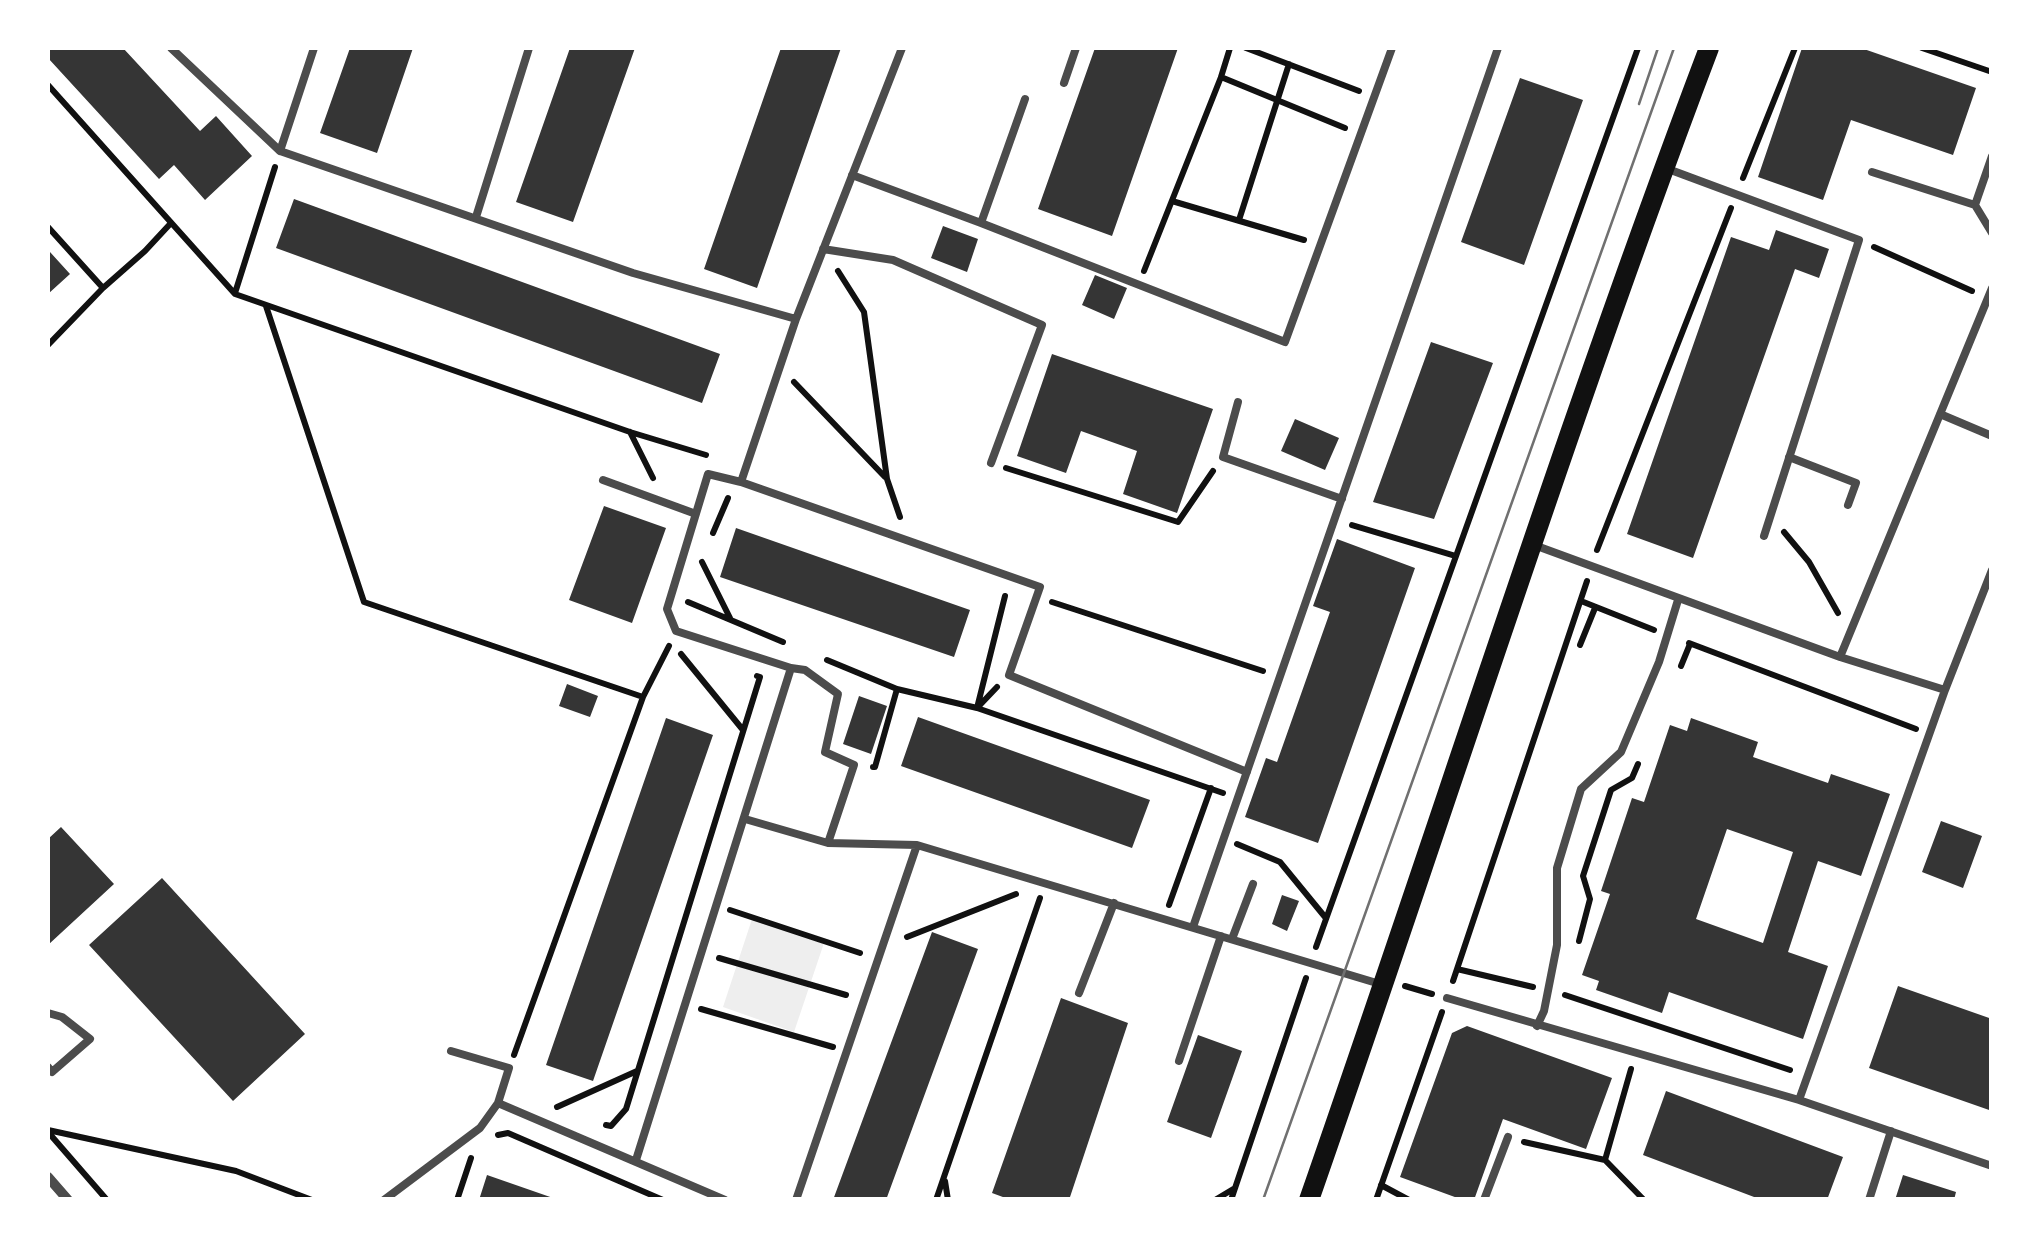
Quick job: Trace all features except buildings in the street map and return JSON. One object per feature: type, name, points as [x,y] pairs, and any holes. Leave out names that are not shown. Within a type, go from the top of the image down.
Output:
[{"type":"main road","points":[[1309,1200],[1394,986],[1532,545],[1709,48]]},
{"type":"street","points":[[48,1177],[68,1200]]},
{"type":"lane","points":[[171,48],[280,151],[633,273],[796,320]]},
{"type":"lane","points":[[280,151],[314,48]]},
{"type":"lane","points":[[476,217],[529,48]]},
{"type":"lane","points":[[741,482],[796,320],[902,48]]},
{"type":"lane","points":[[1064,82],[1076,48]]},
{"type":"lane","points":[[852,175],[1285,342],[1392,48]]},
{"type":"lane","points":[[1194,927],[1498,48]]},
{"type":"lane","points":[[981,222],[1025,98]]},
{"type":"lane","points":[[1975,206],[1992,156]]},
{"type":"lane","points":[[1664,167],[1859,240],[1764,536]]},
{"type":"lane","points":[[1872,172],[1975,206],[1992,234]]},
{"type":"lane","points":[[823,249],[893,260],[1042,324],[991,463]]},
{"type":"lane","points":[[1840,658],[1992,288]]},
{"type":"lane","points":[[1238,402],[1222,458],[1342,499]]},
{"type":"lane","points":[[1940,414],[1992,436]]},
{"type":"lane","points":[[1789,456],[1856,483],[1848,505]]},
{"type":"lane","points":[[828,842],[854,765],[825,752],[838,694],[805,670],[676,631],[666,608],[708,474],[741,482],[1040,587],[1008,675],[1247,772]]},
{"type":"lane","points":[[603,480],[696,514]]},
{"type":"lane","points":[[1532,545],[1840,658],[1945,690]]},
{"type":"lane","points":[[1800,1100],[1929,734],[1992,570]]},
{"type":"lane","points":[[1538,1026],[1557,945],[1557,868],[1581,789],[1621,752],[1668,636],[1678,600]]},
{"type":"lane","points":[[636,1160],[791,668]]},
{"type":"lane","points":[[746,819],[828,842],[917,845],[1394,986]]},
{"type":"lane","points":[[796,1200],[917,845]]},
{"type":"lane","points":[[1232,939],[1252,884]]},
{"type":"lane","points":[[1079,994],[1114,902]]},
{"type":"lane","points":[[1179,1061],[1221,936]]},
{"type":"lane","points":[[1447,998],[1800,1100],[1992,1166]]},
{"type":"lane","points":[[48,1013],[62,1016],[90,1038],[52,1072],[48,1067]]},
{"type":"lane","points":[[384,1200],[480,1128],[498,1102],[510,1068],[451,1052]]},
{"type":"lane","points":[[498,1102],[725,1200]]},
{"type":"lane","points":[[1869,1200],[1890,1131]]},
{"type":"lane","points":[[1484,1200],[1508,1137]]},
{"type":"path","points":[[1138,285],[1222,77],[1230,48]]},
{"type":"path","points":[[1246,48],[1374,97]]},
{"type":"path","points":[[1231,1200],[1326,918],[1638,48]]},
{"type":"path","points":[[1591,564],[1794,48]]},
{"type":"path","points":[[1922,48],[1992,72]]},
{"type":"path","points":[[1239,220],[1288,64]]},
{"type":"path","points":[[1222,77],[1360,134]]},
{"type":"path","points":[[48,85],[235,294],[630,432],[714,457],[744,472]]},
{"type":"path","points":[[235,294],[280,151]]},
{"type":"path","points":[[1172,200],[1320,245]]},
{"type":"path","points":[[48,346],[171,223]]},
{"type":"path","points":[[48,228],[102,288]]},
{"type":"path","points":[[1859,240],[1987,298]]},
{"type":"path","points":[[823,249],[864,312],[886,479],[905,529],[887,523]]},
{"type":"path","points":[[266,306],[364,602],[643,697]]},
{"type":"path","points":[[780,367],[886,479]]},
{"type":"path","points":[[991,463],[1178,522],[1222,458]]},
{"type":"path","points":[[696,575],[729,494]]},
{"type":"path","points":[[1770,516],[1809,562],[1850,634]]},
{"type":"path","points":[[1334,520],[1456,556]]},
{"type":"path","points":[[690,588],[685,601],[792,646]]},
{"type":"path","points":[[988,589],[1006,596],[1037,596],[1280,676]]},
{"type":"path","points":[[977,708],[1006,596]]},
{"type":"path","points":[[1376,1200],[1581,601],[1929,734]]},
{"type":"path","points":[[1580,645],[1595,608]]},
{"type":"path","points":[[510,1068],[643,697],[671,642]]},
{"type":"path","points":[[671,642],[689,649]]},
{"type":"path","points":[[671,642],[764,758]]},
{"type":"path","points":[[1676,678],[1690,644]]},
{"type":"path","points":[[810,653],[898,689],[977,708],[1238,798]]},
{"type":"path","points":[[594,1124],[611,1126],[626,1109],[760,677],[742,670]]},
{"type":"path","points":[[977,708],[1008,675]]},
{"type":"path","points":[[854,765],[876,767],[898,689]]},
{"type":"path","points":[[1574,957],[1590,900],[1583,876],[1610,790],[1632,778],[1639,762]]},
{"type":"path","points":[[1164,918],[1210,788]]},
{"type":"path","points":[[1224,838],[1280,862],[1326,918]]},
{"type":"path","points":[[936,1200],[1046,883]]},
{"type":"path","points":[[1002,888],[1057,904]]},
{"type":"path","points":[[883,946],[1019,893]]},
{"type":"path","points":[[692,896],[878,958]]},
{"type":"path","points":[[677,945],[864,1001]]},
{"type":"path","points":[[1457,969],[1548,990],[1809,1076]]},
{"type":"path","points":[[1288,972],[1306,977]]},
{"type":"path","points":[[1564,995],[1569,976]]},
{"type":"path","points":[[1394,986],[1447,998]]},
{"type":"path","points":[[661,995],[847,1050]]},
{"type":"path","points":[[1604,1160],[1635,1053]]},
{"type":"path","points":[[484,1141],[508,1134],[582,1093],[668,1058]]},
{"type":"path","points":[[48,1131],[107,1200]]},
{"type":"path","points":[[48,1131],[236,1171],[312,1200]]},
{"type":"path","points":[[508,1134],[663,1200]]},
{"type":"path","points":[[1508,1137],[1604,1160],[1644,1200]]},
{"type":"path","points":[[944,1177],[948,1200]]},
{"type":"path","points":[[1381,1186],[1409,1200]]},
{"type":"path","points":[[1215,1200],[1235,1188]]},
{"type":"shaded area","points":[[753,916],[825,940],[794,1032],[723,1007]]},
{"type":"tram line","points":[[1639,104],[1658,48]]},
{"type":"tram line","points":[[1263,1200],[1674,48]]}]
